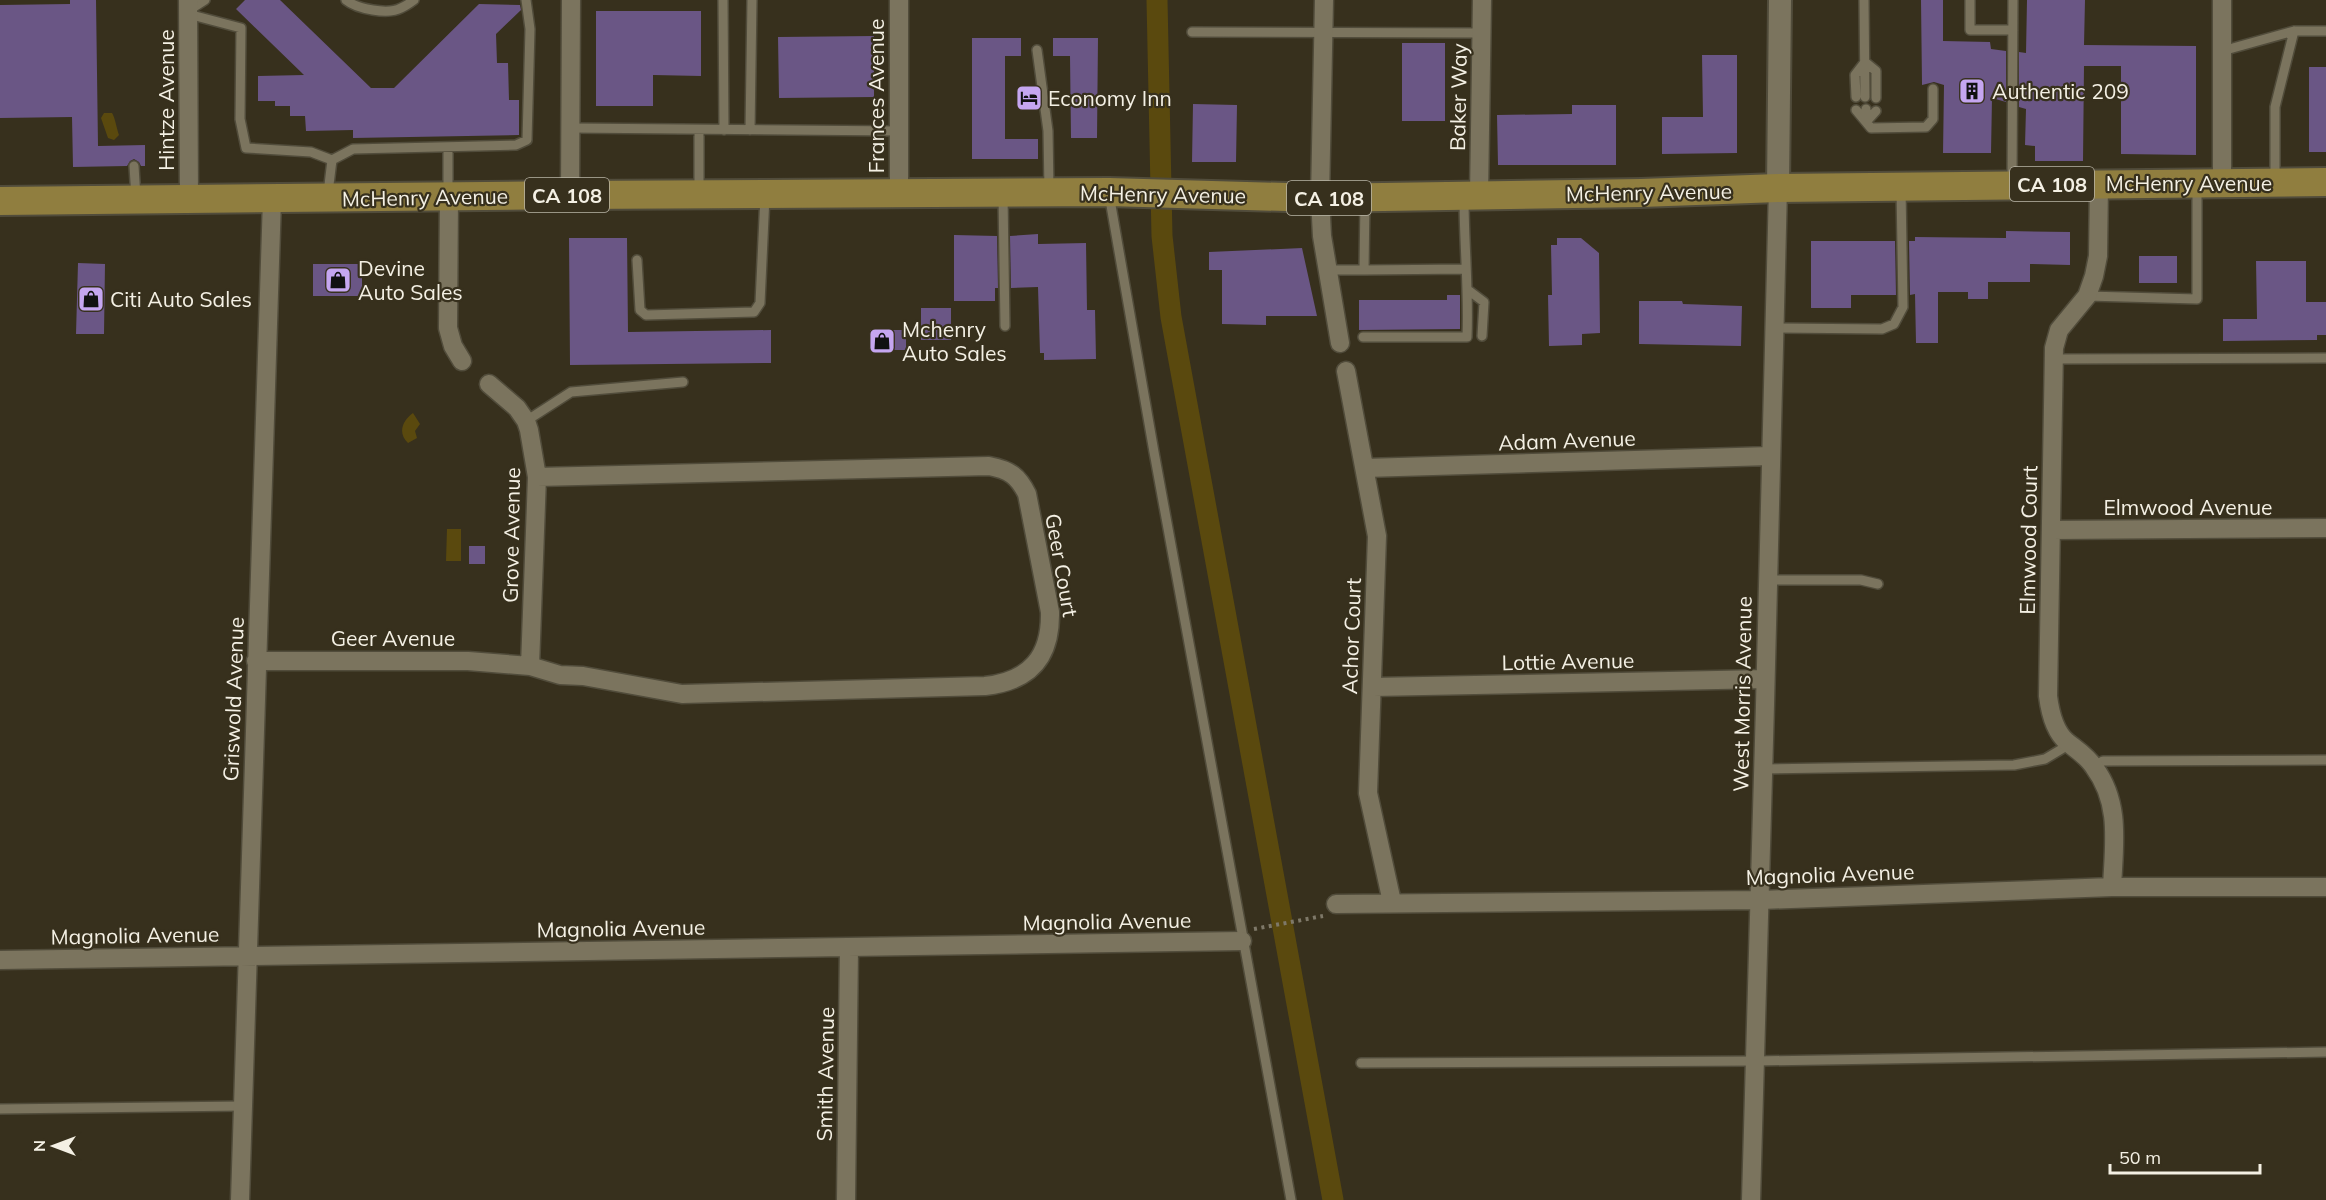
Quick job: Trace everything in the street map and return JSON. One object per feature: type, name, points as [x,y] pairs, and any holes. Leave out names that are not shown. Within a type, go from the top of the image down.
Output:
[{"type":"main road","name":"McHenry Avenue","points":[[0,201],[1003,192],[1121,192],[1365,198],[1778,188],[2326,182]]},
{"type":"street","points":[[570,195],[571,0]]},
{"type":"street","name":"Frances Avenue","points":[[899,0],[899,193]]},
{"type":"street","points":[[1324,0],[1320,198],[1322,236],[1340,343]]},
{"type":"street","name":"Baker Way","points":[[1471,195],[1482,0]]},
{"type":"street","points":[[1778,188],[1780,0]]},
{"type":"street","points":[[2209,184],[2222,51],[2222,0]]},
{"type":"street","name":"Hintze Avenue","points":[[188,8],[189,200]]},
{"type":"street","name":"Elmwood Court","points":[[2099,184],[2098,256],[2087,296],[2059,330],[2054,359],[2048,696],[2055,723],[2065,740],[2094,765],[2113,805],[2116,826],[2112,887]]},
{"type":"street","name":"West Morris Avenue","points":[[1751,1200],[1761,900],[1762,769],[1778,188]]},
{"type":"street","points":[[448,197],[448,328],[453,346],[462,361]]},
{"type":"street","name":"Griswold Avenue","points":[[240,1200],[272,199]]},
{"type":"street","name":"Achor Court","points":[[1346,371],[1377,536],[1368,793],[1392,902]]},
{"type":"street","name":"Grove Avenue","points":[[489,384],[516,408],[530,430],[537,477],[531,666]]},
{"type":"street","name":"Adam Avenue","points":[[1365,468],[1770,456]]},
{"type":"street","name":"Geer Court","points":[[531,666],[560,675],[583,676],[682,694],[985,686],[1004,684],[1029,671],[1039,660],[1051,630],[1050,612],[1027,494],[1020,479],[1005,469],[989,466],[537,477]]},
{"type":"street","name":"Elmwood Avenue","points":[[2051,530],[2326,528]]},
{"type":"street","name":"Geer Avenue","points":[[256,661],[468,661],[531,666]]},
{"type":"street","name":"Lottie Avenue","points":[[1373,687],[1765,679]]},
{"type":"street","name":"Magnolia Avenue","points":[[1336,903],[1761,900],[2112,887],[2326,887]]},
{"type":"street","name":"Magnolia Avenue","points":[[0,960],[1242,941]]},
{"type":"street","name":"Smith Avenue","points":[[846,1200],[849,948]]},
{"type":"lane","points":[[188,8],[205,0]]},
{"type":"lane","points":[[346,0],[353,6],[376,10],[400,9],[414,0]]},
{"type":"lane","points":[[188,8],[241,28],[240,119],[246,148],[311,152],[332,160],[353,149],[516,145],[527,140],[531,29],[526,0]]},
{"type":"lane","points":[[723,0],[724,130]]},
{"type":"lane","points":[[750,130],[752,0]]},
{"type":"lane","points":[[1861,97],[1855,75],[1865,62],[1864,0]]},
{"type":"lane","points":[[1970,0],[1970,30],[2013,30]]},
{"type":"lane","points":[[2012,185],[2013,0]]},
{"type":"lane","points":[[2274,183],[2275,106],[2294,31]]},
{"type":"lane","points":[[2222,51],[2294,31],[2326,31]]},
{"type":"lane","points":[[1192,32],[1481,33]]},
{"type":"lane","points":[[1037,50],[1048,131],[1050,192]]},
{"type":"lane","points":[[1865,62],[1876,71],[1876,98]]},
{"type":"lane","points":[[1861,110],[1871,128],[1926,128],[1933,120],[1933,89]]},
{"type":"lane","points":[[1866,122],[1876,111]]},
{"type":"lane","points":[[571,128],[899,131]]},
{"type":"lane","points":[[699,130],[699,194]]},
{"type":"lane","points":[[448,148],[448,197]]},
{"type":"lane","points":[[328,198],[332,160]]},
{"type":"lane","points":[[134,166],[136,200]]},
{"type":"lane","points":[[2087,296],[2197,298],[2209,184]]},
{"type":"lane","points":[[1774,328],[1882,329],[1894,324],[1903,307],[1901,186]]},
{"type":"lane","points":[[1003,192],[1005,326]]},
{"type":"lane","points":[[1121,192],[1242,941],[1291,1200]]},
{"type":"lane","points":[[637,260],[640,310],[646,315],[754,312],[760,303],[765,194]]},
{"type":"lane","points":[[1363,337],[1467,338],[1466,269],[1471,195]]},
{"type":"lane","points":[[1364,270],[1365,198]]},
{"type":"lane","points":[[1328,270],[1466,269]]},
{"type":"lane","points":[[1468,290],[1484,302],[1482,336]]},
{"type":"lane","points":[[2054,359],[2326,358]]},
{"type":"lane","points":[[525,421],[571,392],[683,382]]},
{"type":"lane","points":[[1767,580],[1861,580],[1878,584]]},
{"type":"lane","points":[[1762,769],[2014,765],[2045,759],[2070,744]]},
{"type":"lane","points":[[2094,765],[2103,761],[2326,760]]},
{"type":"lane","points":[[1361,1064],[1756,1061],[2326,1052]]},
{"type":"lane","points":[[0,1109],[243,1106]]},
{"type":"path","points":[[1264,927],[1319,918]]},
{"type":"shaded area","points":[[104,113],[112,113],[114,117],[119,135],[114,140],[108,138],[101,118]]},
{"type":"shaded area","points":[[413,413],[420,424],[415,431],[417,438],[408,443],[402,431],[406,419]]},
{"type":"shaded area","points":[[447,529],[461,529],[461,561],[446,561]]},
{"type":"building","points":[[70,0],[96,0],[98,146],[145,145],[145,166],[141,166],[134,159],[127,166],[73,167],[72,117],[0,118],[0,5],[70,4]]},
{"type":"building","points":[[245,0],[280,0],[371,88],[394,88],[479,4],[520,5],[521,10],[496,34],[497,63],[508,63],[509,100],[519,100],[519,135],[353,138],[353,130],[306,131],[305,116],[290,116],[290,106],[275,106],[275,101],[258,101],[258,76],[304,75],[236,9]]},
{"type":"building","name":"Authentic 209","points":[[1921,0],[1943,0],[1943,41],[1990,42],[1991,49],[2006,51],[2006,102],[1992,98],[1991,153],[1943,153],[1944,85],[1934,82],[1922,85]]},
{"type":"building","points":[[2027,0],[2085,0],[2084,45],[2196,46],[2196,155],[2121,154],[2121,66],[2084,66],[2083,161],[2035,161],[2035,146],[2025,145],[2026,109],[2019,107],[2019,52],[2026,53]]},
{"type":"building","points":[[596,11],[701,11],[701,76],[653,75],[653,106],[596,106]]},
{"type":"building","points":[[874,36],[874,97],[779,98],[778,37]]},
{"type":"building","points":[[972,38],[1021,38],[1021,56],[1005,56],[1005,139],[1038,139],[1038,159],[972,159]]},
{"type":"building","points":[[1053,38],[1098,38],[1097,138],[1071,138],[1070,56],[1053,56]]},
{"type":"building","points":[[1402,43],[1445,43],[1445,121],[1402,121]]},
{"type":"building","points":[[1702,55],[1737,55],[1737,153],[1662,154],[1662,117],[1703,117]]},
{"type":"building","points":[[2309,67],[2326,67],[2326,152],[2309,152]]},
{"type":"building","points":[[1193,104],[1237,105],[1236,162],[1192,162]]},
{"type":"building","points":[[1572,105],[1616,105],[1616,165],[1498,165],[1497,115],[1572,114]]},
{"type":"building","points":[[2006,231],[2070,232],[2070,265],[2030,264],[2030,282],[1988,282],[1988,299],[1968,299],[1968,292],[1938,292],[1938,343],[1916,343],[1915,294],[1910,295],[1909,241],[1915,241],[1915,237],[2006,238]]},
{"type":"building","points":[[1038,234],[1038,244],[1086,243],[1087,310],[1095,310],[1096,359],[1044,360],[1044,353],[1040,353],[1038,287],[1011,288],[1010,236]]},
{"type":"building","points":[[954,235],[997,236],[998,288],[995,288],[995,301],[954,301]]},
{"type":"building","points":[[569,238],[627,238],[628,332],[771,330],[771,363],[570,365]]},
{"type":"building","points":[[1557,238],[1581,238],[1599,253],[1600,333],[1582,334],[1582,345],[1549,346],[1548,295],[1552,295],[1551,245],[1557,245]]},
{"type":"building","points":[[1811,241],[1895,241],[1896,295],[1851,295],[1851,308],[1811,308]]},
{"type":"building","points":[[1302,248],[1317,316],[1266,316],[1266,325],[1222,324],[1222,270],[1209,270],[1209,252]]},
{"type":"building","points":[[2139,256],[2177,256],[2177,283],[2139,283]]},
{"type":"building","points":[[2256,261],[2306,261],[2306,302],[2326,302],[2326,335],[2317,335],[2317,340],[2223,341],[2223,319],[2257,319]]},
{"type":"building","name":"Citi Auto Sales","points":[[78,263],[105,264],[104,334],[76,334]]},
{"type":"building","name":"Devine Auto Sales","points":[[313,264],[362,264],[362,296],[313,296]]},
{"type":"building","points":[[1447,295],[1460,295],[1460,329],[1359,330],[1359,300],[1447,300]]},
{"type":"building","points":[[1639,301],[1682,301],[1683,304],[1742,306],[1741,346],[1639,344]]},
{"type":"building","points":[[921,308],[951,308],[951,340],[921,340]]},
{"type":"building","name":"Mchenry Auto Sales","points":[[870,330],[906,330],[906,350],[870,350]]},
{"type":"building","points":[[469,546],[485,546],[485,564],[469,564]]},
{"type":"waterway","points":[[1157,0],[1162,236],[1171,317],[1333,1200]]},
{"type":"place","name":"Authentic 209","points":[[1972,91]]},
{"type":"place","name":"Economy Inn","points":[[1029,98]]},
{"type":"place","name":"Devine Auto Sales","points":[[338,280]]},
{"type":"place","name":"Citi Auto Sales","points":[[91,299]]},
{"type":"place","name":"Mchenry Auto Sales","points":[[882,341]]}]
